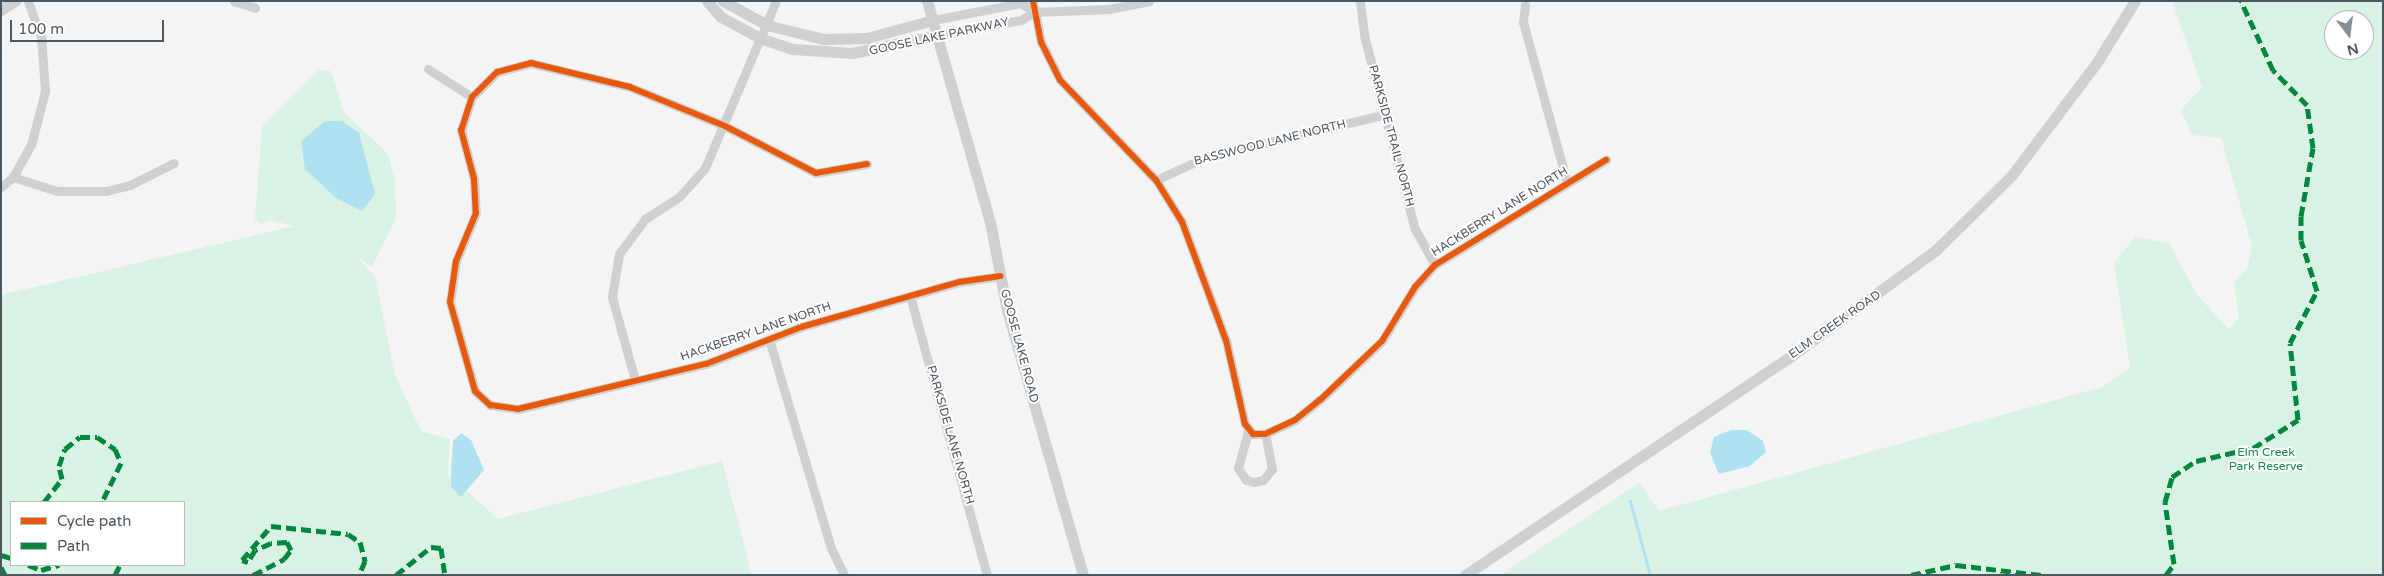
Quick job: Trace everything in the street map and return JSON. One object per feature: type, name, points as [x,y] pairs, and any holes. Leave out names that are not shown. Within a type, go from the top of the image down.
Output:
[{"type":"street","points":[[1,10],[15,1]]},
{"type":"street","points":[[1,187],[13,177],[31,145],[45,91],[41,37],[28,1]]},
{"type":"street","points":[[234,1],[255,8]]},
{"type":"street","name":"GOOSE LAKE PARKWAY","points":[[707,1],[721,17],[762,39],[793,49],[852,54],[1021,20],[1034,12],[1109,9],[1149,1]]},
{"type":"street","name":"GOOSE LAKE PARKWAY","points":[[723,1],[767,25],[814,37],[854,39],[1021,2],[1034,12]]},
{"type":"street","points":[[635,380],[612,297],[619,254],[645,219],[693,184],[725,126],[776,1]]},
{"type":"street","name":"GOOSE LAKE ROAD","points":[[927,1],[1083,575]]},
{"type":"street","points":[[1033,1],[1034,12],[1046,55],[1060,80],[1156,180],[1182,222],[1226,340],[1248,432],[1238,468],[1246,480],[1254,482],[1269,476],[1272,468],[1265,434],[1248,432]]},
{"type":"street","name":"PARKSIDE TRAIL NORTH","points":[[1360,1],[1365,39],[1387,114],[1415,229],[1435,265]]},
{"type":"street","name":"ELM CREEK ROAD","points":[[1465,575],[1787,359],[1936,250],[2012,175],[2097,62],[2135,1]]},
{"type":"street","points":[[1525,5],[1523,22],[1567,183]]},
{"type":"street","points":[[428,69],[472,97],[497,72],[531,63],[630,87],[725,126],[816,173],[867,164]]},
{"type":"street","name":"HACKBERRY LANE NORTH","points":[[472,97],[461,130],[474,179],[476,213],[456,261],[450,302],[475,391],[490,405],[518,409],[706,364],[769,339],[910,296],[1001,276]]},
{"type":"street","name":"BASSWOOD LANE NORTH","points":[[1156,180],[1206,157],[1387,114]]},
{"type":"street","name":"HACKBERRY LANE NORTH","points":[[1265,434],[1295,420],[1320,400],[1382,341],[1415,287],[1435,265],[1606,160]]},
{"type":"street","points":[[13,177],[57,191],[98,191],[130,185],[174,163]]},
{"type":"street","name":"PARKSIDE LANE NORTH","points":[[910,296],[987,575]]},
{"type":"street","points":[[769,339],[831,548],[844,575]]},
{"type":"green space","name":"Elm Creek Park Reserve","points":[[2172,1],[2383,1],[2383,575],[1500,575],[1639,483],[1659,511],[2102,387],[2130,367],[2114,263],[2135,237],[2169,243],[2197,295],[2229,329],[2239,318],[2234,282],[2247,269],[2252,246],[2221,138],[2192,135],[2181,110],[2202,87]]},
{"type":"green space","points":[[319,70],[331,71],[344,112],[388,154],[395,180],[396,218],[372,267],[356,256],[375,277],[395,375],[421,431],[450,439],[448,474],[498,519],[722,461],[752,575],[1,575],[1,295],[294,226],[270,220],[261,224],[255,219],[262,127]]},
{"type":"water","points":[[325,121],[342,121],[359,133],[375,194],[362,211],[336,198],[305,169],[301,141]]},
{"type":"water","points":[[1731,430],[1747,430],[1763,441],[1766,452],[1750,466],[1719,474],[1710,453],[1714,437]]},
{"type":"water","points":[[461,433],[471,440],[484,470],[461,497],[451,487],[451,472],[453,441]]},
{"type":"waterway","points":[[1630,501],[1650,575]]},
{"type":"marked path","points":[[2166,575],[2174,564],[2165,502],[2172,477],[2196,461],[2253,448],[2298,420],[2290,343],[2317,291],[2301,240],[2301,216],[2313,148],[2307,105],[2273,70],[2241,1]]},
{"type":"marked path","points":[[45,501],[62,479],[59,466],[65,449],[80,437],[97,437],[115,449],[121,463],[102,501]]},
{"type":"marked path","points":[[253,575],[284,559],[291,550],[287,542],[271,543],[255,550],[248,562],[242,560],[271,526],[348,534],[360,542],[365,561],[359,575]]},
{"type":"marked path","points":[[396,575],[431,547],[441,548],[445,575]]},
{"type":"marked path","points":[[1,555],[10,558]]},
{"type":"marked path","points":[[1911,575],[1956,565],[2041,575]]},
{"type":"marked path","points":[[31,566],[41,570],[55,566]]},
{"type":"marked path","points":[[115,575],[120,566]]},
{"type":"marked path","points":[[1,567],[5,575]]},
{"type":"cycle path","points":[[1033,1],[1041,42],[1060,80],[1156,180],[1182,222],[1226,340],[1245,424],[1253,434],[1265,434],[1295,420],[1320,400],[1382,341],[1415,287],[1435,265],[1606,160]]},
{"type":"cycle path","points":[[867,164],[816,173],[725,126],[630,87],[531,63],[497,72],[472,97],[461,130],[474,179],[476,213],[456,261],[450,302],[475,391],[490,405],[518,409],[706,364],[801,327],[959,282],[1001,276]]}]
